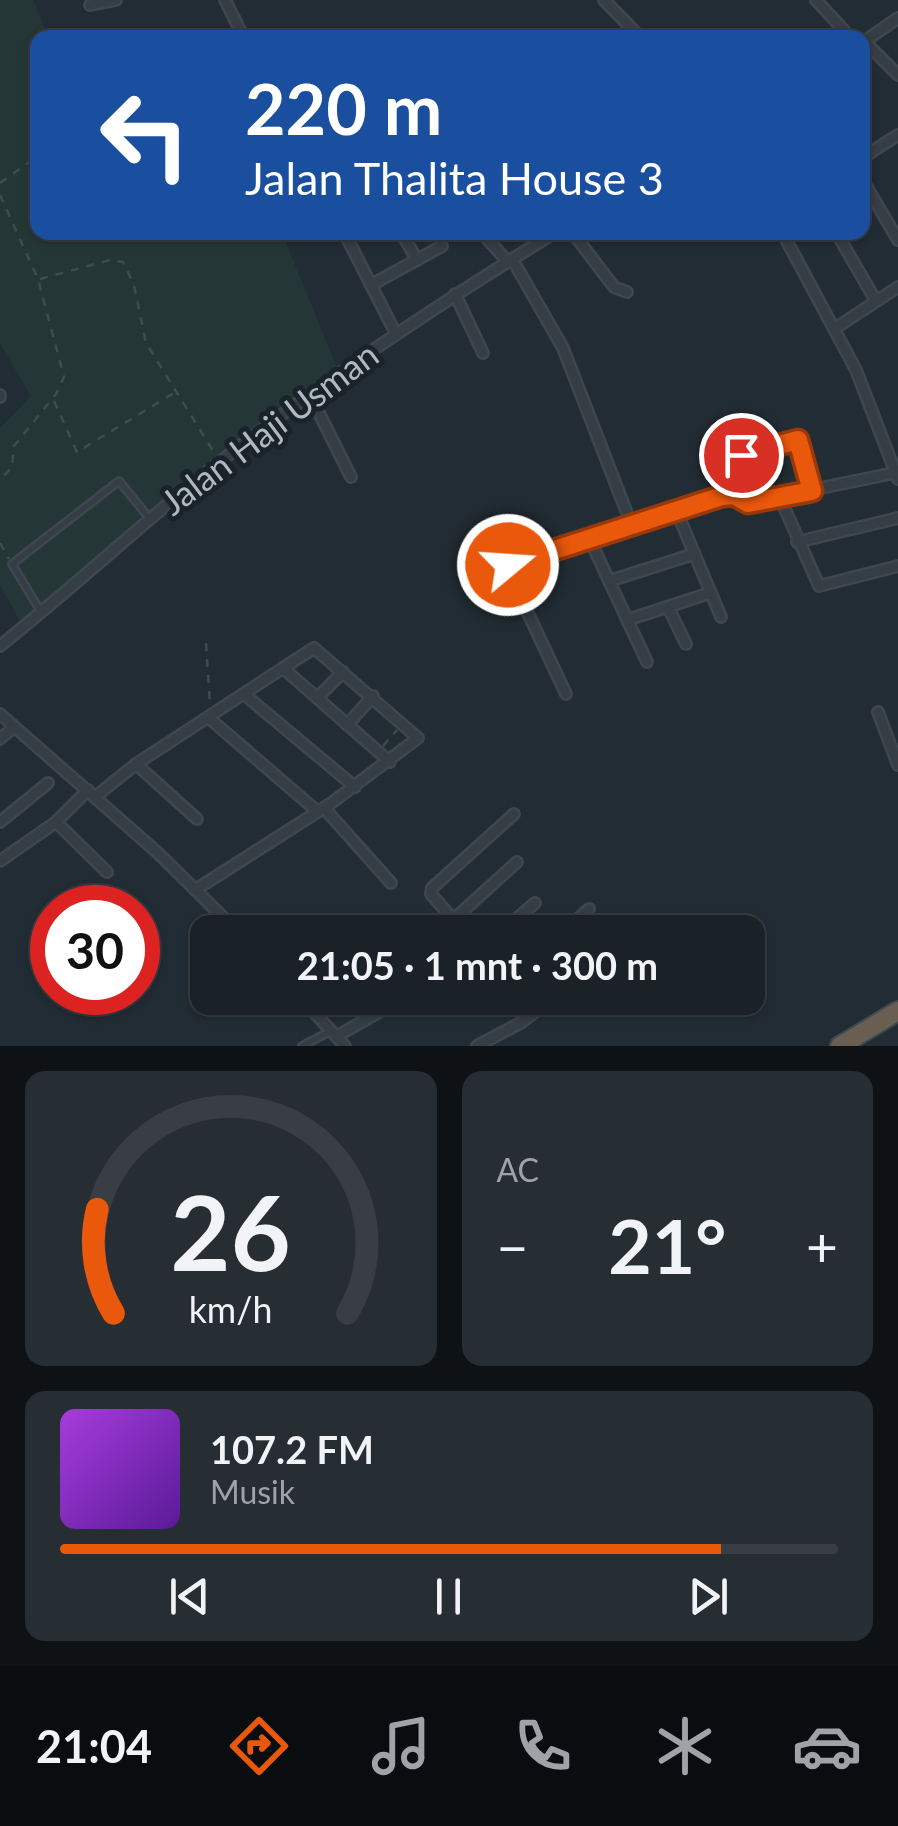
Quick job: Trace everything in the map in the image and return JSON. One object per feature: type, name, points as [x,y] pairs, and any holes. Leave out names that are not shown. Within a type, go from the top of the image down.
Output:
[{"type":"highway","points":[[840,1046],[898,1011]]},
{"type":"street","points":[[90,6],[116,0]]},
{"type":"street","points":[[225,0],[240,30]]},
{"type":"street","points":[[604,0],[634,30]]},
{"type":"street","points":[[816,0],[844,30]]},
{"type":"street","points":[[870,38],[898,18]]},
{"type":"street","points":[[870,48],[898,75]]},
{"type":"street","points":[[870,153],[898,135]]},
{"type":"street","points":[[870,193],[898,240]]},
{"type":"street","points":[[348,240],[396,334]]},
{"type":"street","points":[[405,240],[416,260]]},
{"type":"street","points":[[488,240],[510,261],[563,348],[632,526]]},
{"type":"street","name":"Jalan Haji Usman","points":[[0,646],[222,463],[396,334],[543,240]]},
{"type":"street","points":[[578,240],[614,287],[628,292]]},
{"type":"street","points":[[566,694],[508,565],[728,495],[748,503],[897,477],[856,370],[786,240]]},
{"type":"street","points":[[841,240],[876,301]]},
{"type":"street","points":[[371,284],[442,246]]},
{"type":"street","points":[[834,328],[898,287]]},
{"type":"street","points":[[455,294],[482,353]]},
{"type":"street","points":[[311,397],[352,477]]},
{"type":"street","points":[[741,455],[798,440],[812,491]]},
{"type":"street","points":[[780,498],[818,586],[898,566]]},
{"type":"street","points":[[676,510],[720,617]]},
{"type":"street","points":[[797,542],[898,518]]},
{"type":"street","points":[[590,540],[647,662]]},
{"type":"street","points":[[609,582],[694,554]]},
{"type":"street","points":[[627,620],[710,593]]},
{"type":"street","points":[[668,607],[686,644]]},
{"type":"street","points":[[0,861],[92,793],[208,720],[311,648],[373,696],[418,738],[355,787],[195,890]]},
{"type":"street","points":[[283,668],[390,762]]},
{"type":"street","points":[[317,698],[342,672]]},
{"type":"street","points":[[245,695],[355,787]]},
{"type":"street","points":[[347,725],[373,696]]},
{"type":"street","points":[[878,712],[898,765]]},
{"type":"street","points":[[0,714],[92,793],[221,915]]},
{"type":"street","points":[[208,720],[321,810],[391,883]]},
{"type":"street","points":[[0,739],[14,728]]},
{"type":"street","points":[[136,764],[197,819]]},
{"type":"street","points":[[0,822],[48,783]]},
{"type":"street","points":[[449,915],[432,894],[432,888],[514,814]]},
{"type":"street","points":[[56,822],[107,872]]},
{"type":"street","points":[[459,915],[518,862]]},
{"type":"street","points":[[521,915],[535,903]]},
{"type":"street","points":[[582,915],[589,909]]},
{"type":"street","points":[[317,1015],[345,1046]]},
{"type":"street","points":[[334,1033],[371,1015]]},
{"type":"street","points":[[476,1046],[523,1015]]},
{"type":"lane","points":[[42,612],[12,564],[120,481],[150,519]]},
{"type":"lane","points":[[302,1046],[334,1033]]},
{"type":"path","points":[[0,182],[30,161]]},
{"type":"path","points":[[0,195],[38,279],[64,377],[53,398],[20,436],[14,446],[12,467],[0,480]]},
{"type":"path","points":[[38,279],[110,260],[123,262],[134,284],[146,343],[222,463]]},
{"type":"path","points":[[53,398],[77,452],[175,392]]},
{"type":"path","points":[[0,544],[12,564]]},
{"type":"path","points":[[206,643],[206,668],[213,696],[208,720]]},
{"type":"path","points":[[378,752],[403,722]]},
{"type":"shaded area","points":[[0,0],[33,0],[46,30],[30,30],[30,240],[285,240],[338,370],[224,455],[20,622],[0,585],[0,428],[31,396],[0,344]]},
{"type":"route","points":[[508,565],[722,496],[734,495],[748,503],[812,491],[798,440],[741,455]]}]
